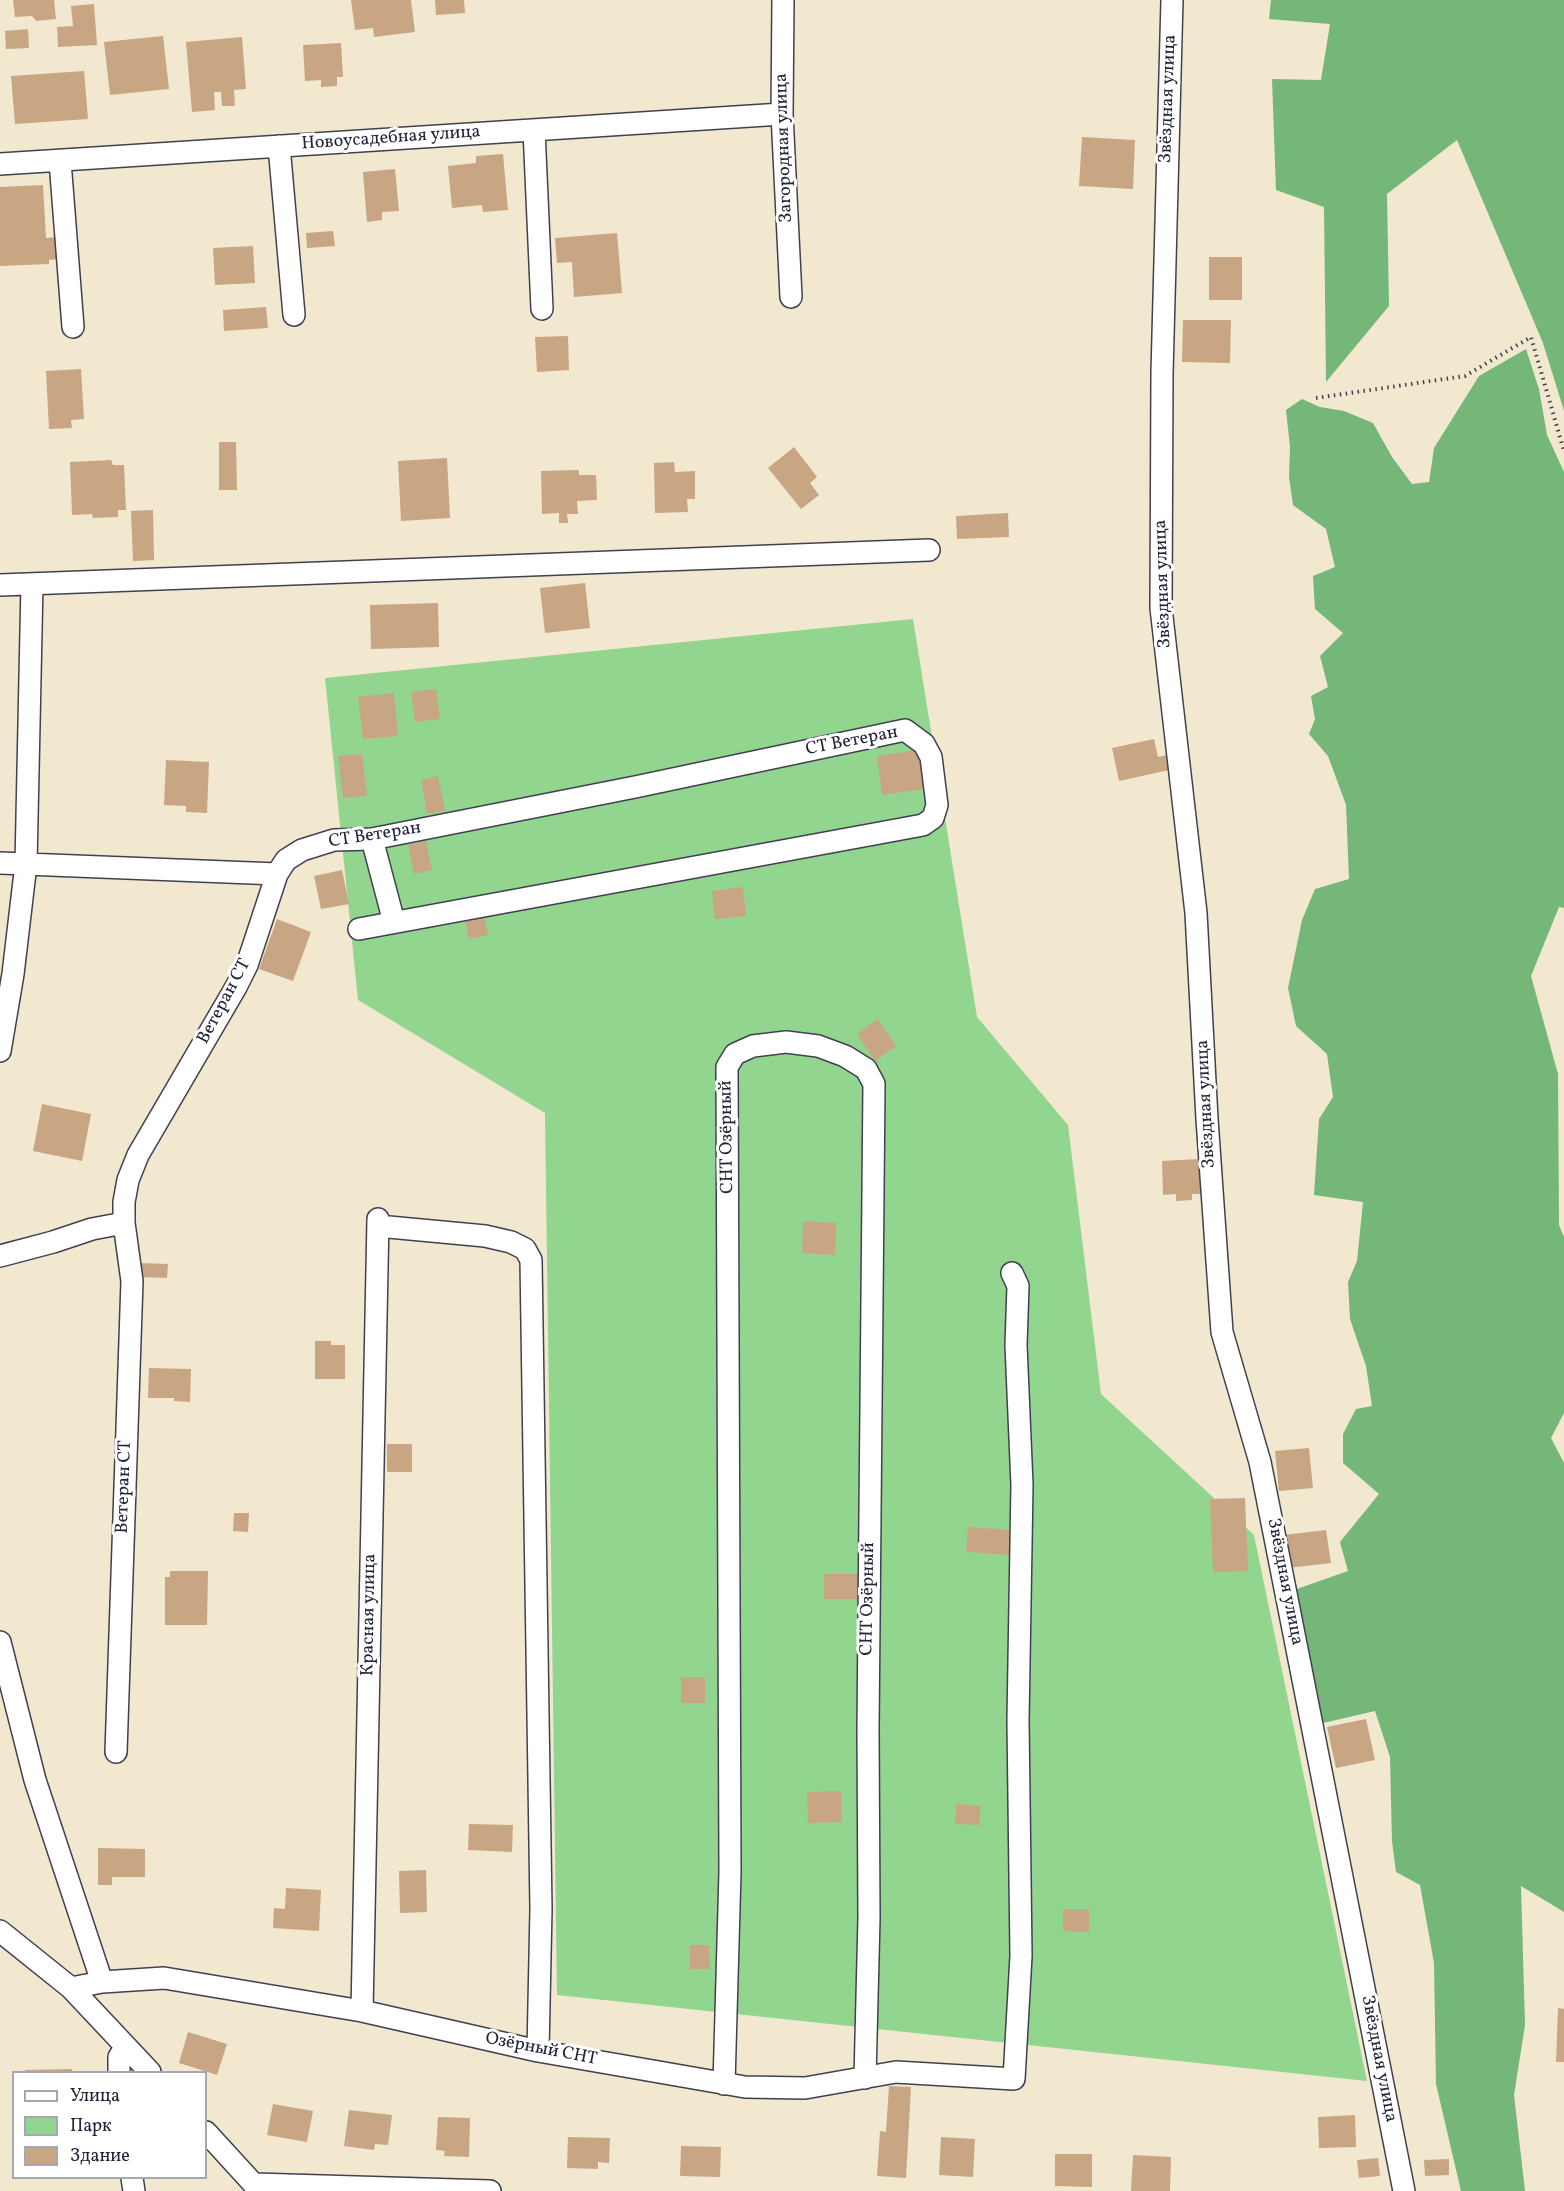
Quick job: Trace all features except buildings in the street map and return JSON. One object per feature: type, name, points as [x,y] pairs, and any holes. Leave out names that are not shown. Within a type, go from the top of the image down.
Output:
[{"type":"street","name":"Загородная улица","points":[[783,0],[782,114],[790,297]]},
{"type":"street","name":"Звёздная улица","points":[[1172,0],[1162,373],[1161,608],[1196,913],[1222,1332],[1260,1462],[1404,2191]]},
{"type":"street","name":"Новоусадебная улица","points":[[0,165],[782,114]]},
{"type":"street","points":[[534,130],[542,309]]},
{"type":"street","points":[[279,147],[294,315]]},
{"type":"street","points":[[60,161],[73,327]]},
{"type":"street","points":[[0,585],[929,550]]},
{"type":"street","points":[[0,1051],[13,974],[26,864],[32,584]]},
{"type":"street","name":"СТ Ветеран","points":[[277,874],[286,860],[302,850],[334,840],[372,839],[905,730],[924,744],[931,757],[937,805],[933,818],[922,825],[359,929]]},
{"type":"street","points":[[372,839],[394,922]]},
{"type":"street","points":[[0,862],[277,874]]},
{"type":"street","name":"Ветеран СТ","points":[[116,1752],[132,1281],[124,1223],[124,1202],[128,1180],[138,1155],[236,987],[247,964],[277,874]]},
{"type":"street","name":"СНТ Озёрный","points":[[724,2084],[730,1872],[730,1327],[727,1067],[735,1054],[753,1046],[786,1042],[818,1046],[846,1056],[866,1069],[874,1084],[868,1717],[869,1918],[865,2078]]},
{"type":"street","name":"Красная улица","points":[[362,2011],[378,1222],[502,1240],[525,1249],[531,1260],[541,1909],[538,2051]]},
{"type":"street","points":[[0,1256],[92,1229],[124,1223]]},
{"type":"street","name":"Озёрный СНТ","points":[[71,1988],[102,1982],[164,1978],[362,2011],[538,2051],[746,2087],[805,2088],[896,2072],[1014,2079],[1021,1956],[1018,1720],[1022,1485],[1016,1345],[1018,1286],[1012,1273]]},
{"type":"street","points":[[0,1642],[35,1780],[102,1982]]},
{"type":"street","points":[[0,1931],[71,1988],[148,2071]]},
{"type":"street","points":[[118,2071],[118,2057],[126,2047]]},
{"type":"street","points":[[207,2133],[258,2188],[490,2191]]},
{"type":"path","points":[[1316,398],[1465,376],[1531,337],[1564,451]]},
{"type":"green space","points":[[1271,0],[1564,0],[1564,411],[1543,343],[1457,140],[1387,194],[1389,306],[1326,382],[1324,207],[1276,190],[1272,79],[1321,80],[1330,24],[1269,19]]},
{"type":"green space","points":[[1526,349],[1539,389],[1547,435],[1564,472],[1564,908],[1559,907],[1531,976],[1558,1074],[1559,1225],[1564,1237],[1564,1413],[1551,1438],[1564,1463],[1564,1912],[1521,1886],[1525,2025],[1514,2095],[1525,2191],[1461,2191],[1436,2084],[1434,1963],[1420,1885],[1396,1872],[1392,1841],[1390,1757],[1375,1711],[1319,1724],[1294,1590],[1348,1571],[1340,1542],[1379,1494],[1343,1463],[1343,1434],[1356,1409],[1372,1406],[1366,1366],[1350,1319],[1348,1282],[1357,1261],[1363,1202],[1314,1195],[1319,1119],[1333,1097],[1327,1054],[1296,1026],[1288,988],[1302,920],[1315,889],[1349,879],[1346,805],[1328,756],[1309,734],[1315,719],[1311,696],[1328,687],[1320,656],[1343,633],[1315,609],[1313,576],[1335,567],[1326,529],[1293,505],[1289,477],[1290,447],[1286,410],[1302,399],[1320,407],[1344,411],[1373,423],[1392,457],[1412,484],[1429,482],[1434,448],[1479,376]]},
{"type":"green space","points":[[913,619],[977,1017],[1068,1125],[1101,1394],[1254,1535],[1367,2081],[557,1995],[545,1113],[358,1000],[325,678]]}]
